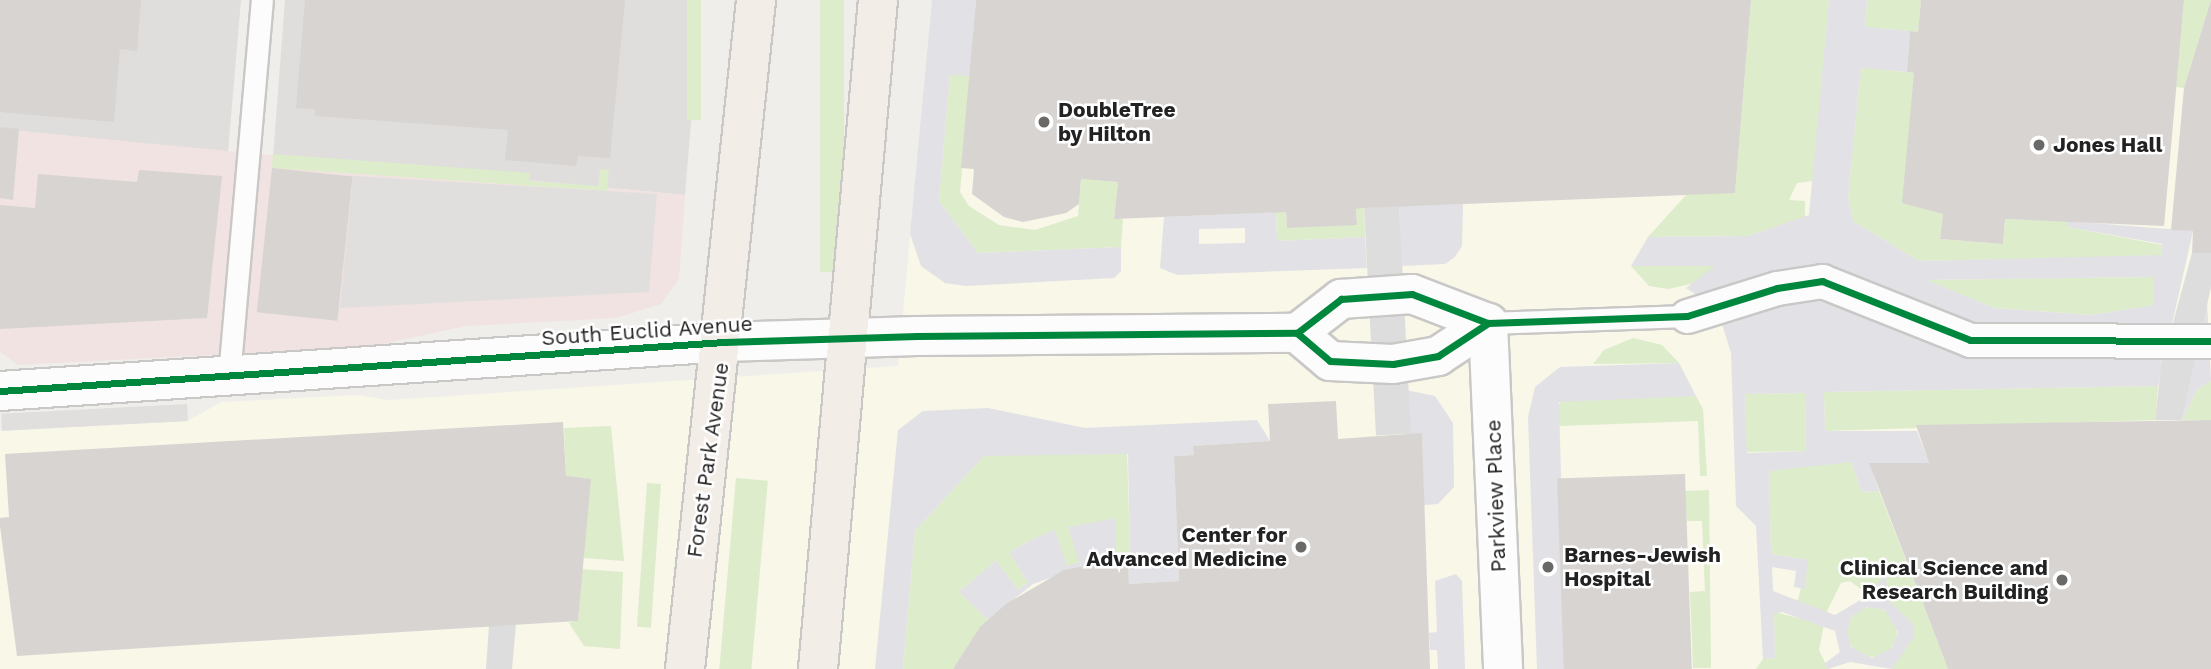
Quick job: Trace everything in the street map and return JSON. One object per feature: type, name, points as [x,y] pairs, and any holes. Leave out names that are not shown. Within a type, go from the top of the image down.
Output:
[{"type":"main road","name":"Forest Park Avenue","points":[[685,669],[703,466],[724,342],[756,0]]},
{"type":"main road","points":[[818,669],[850,338],[878,0]]},
{"type":"street","points":[[1687,316],[1777,288],[1822,281],[1970,341],[2211,341]]},
{"type":"street","points":[[1412,293],[1488,323],[1438,356],[1393,364],[1330,361],[1297,333],[1341,299],[1412,293]]},
{"type":"street","name":"Parkview Place","points":[[1488,323],[1503,669]]},
{"type":"street","name":"South Euclid Avenue","points":[[0,391],[724,342],[1297,333]]},
{"type":"lane","points":[[229,376],[262,0]]},
{"type":"lane","points":[[1488,323],[1687,316]]},
{"type":"shaded area","points":[[0,0],[241,0],[228,152],[0,129]]},
{"type":"shaded area","points":[[285,0],[701,0],[685,195],[273,157]]},
{"type":"shaded area","points":[[932,0],[2211,0],[2211,669],[0,669],[0,431],[188,421],[221,402],[356,395],[389,400],[898,366]]},
{"type":"shaded area","points":[[932,0],[976,0],[970,76],[950,75],[939,201],[978,253],[1121,247],[1121,271],[1114,278],[966,286],[945,283],[921,266],[910,234]]},
{"type":"shaded area","points":[[1829,0],[1867,0],[1865,27],[1910,31],[1907,72],[1861,68],[1848,198],[1853,221],[1919,261],[2161,255],[2162,244],[2067,227],[2067,221],[2193,231],[2158,386],[1824,392],[1825,431],[1917,431],[1929,463],[1870,464],[1879,491],[1862,492],[1851,462],[1769,471],[1771,554],[1808,560],[1805,589],[1794,587],[1796,571],[1772,567],[1773,591],[1835,615],[1869,595],[1887,572],[1886,598],[1914,625],[1913,638],[1892,669],[1850,662],[1828,669],[1824,664],[1840,652],[1835,631],[1782,612],[1774,614],[1775,658],[1763,659],[1756,526],[1736,506],[1731,353],[1717,308],[1686,288],[1715,266],[1631,266],[1648,237],[1748,236],[1809,215]],"holes":[[[2153,277],[2153,305],[2092,315],[1994,308],[1927,280]],[[1805,393],[1806,451],[1747,453],[1745,394]],[[1867,607],[1885,610],[1898,632],[1892,648],[1872,658],[1851,647],[1847,632],[1852,616]]]},
{"type":"shaded area","points":[[0,129],[685,195],[679,279],[661,304],[616,318],[466,326],[369,347],[18,365],[0,352]]},
{"type":"shaded area","points":[[353,176],[657,194],[649,292],[340,308]]},
{"type":"shaded area","points":[[1463,204],[1462,246],[1455,257],[1445,264],[1401,266],[1399,206]]},
{"type":"shaded area","points":[[1276,212],[1277,241],[1365,237],[1367,268],[1177,275],[1160,268],[1164,217]],"holes":[[[1245,228],[1245,243],[1199,244],[1199,229]]]},
{"type":"shaded area","points":[[2207,302],[2211,381],[2197,390],[2182,420]]},
{"type":"shaded area","points":[[1679,363],[1696,396],[1559,402],[1566,669],[1537,669],[1528,417],[1535,387],[1560,367]]},
{"type":"shaded area","points":[[1406,390],[1435,396],[1453,423],[1454,487],[1438,504],[1424,505],[1422,434],[1409,434]]},
{"type":"shaded area","points":[[187,404],[188,421],[2,431],[1,414]]},
{"type":"shaded area","points":[[988,408],[1085,428],[1257,420],[1270,441],[1194,446],[1194,455],[1174,456],[1179,581],[1129,584],[1128,558],[1100,560],[1033,584],[988,620],[959,592],[996,560],[1018,590],[1028,583],[1009,552],[1033,539],[1055,530],[1067,566],[1079,562],[1068,527],[1116,518],[1116,554],[1130,554],[1128,454],[984,456],[915,531],[903,669],[875,669],[898,430],[923,411]]},
{"type":"shaded area","points":[[1456,574],[1462,581],[1465,669],[1438,669],[1437,650],[1430,650],[1429,633],[1437,632],[1435,581]]},
{"type":"green space","points":[[687,0],[701,0],[701,120],[687,120]]},
{"type":"green space","points":[[820,0],[844,0],[844,272],[820,272]]},
{"type":"green space","points":[[1751,0],[1829,0],[1813,181],[1797,183],[1789,200],[1805,201],[1805,217],[1748,236],[1648,237],[1686,195],[1735,192]]},
{"type":"green space","points":[[1867,0],[1921,0],[1918,32],[1865,27]]},
{"type":"green space","points":[[2184,0],[2211,0],[2184,88],[2176,87]]},
{"type":"green space","points":[[1861,67],[1914,73],[1943,214],[1940,239],[2003,244],[2005,219],[2067,221],[2067,227],[2162,245],[2161,256],[1919,261],[1853,221],[1848,198]]},
{"type":"green space","points":[[950,74],[970,76],[960,192],[969,206],[999,225],[1035,230],[1078,216],[1081,179],[1118,182],[1114,218],[1123,219],[1121,247],[978,253],[939,201]]},
{"type":"green space","points":[[273,154],[530,173],[529,181],[598,186],[600,169],[609,170],[607,191],[272,168]]},
{"type":"green space","points":[[1364,208],[1365,237],[1277,241],[1276,212],[1286,212],[1287,228],[1357,224],[1356,209]]},
{"type":"green space","points":[[1631,266],[1716,266],[1699,282],[1668,289],[1649,286]]},
{"type":"green space","points":[[2153,277],[2154,305],[2092,315],[1994,308],[1926,280]]},
{"type":"green space","points":[[1633,338],[1662,345],[1679,363],[1593,364],[1604,350]]},
{"type":"green space","points":[[2211,381],[2211,420],[2182,420],[2197,390]]},
{"type":"green space","points":[[2158,386],[2155,420],[1825,431],[1824,392]]},
{"type":"green space","points":[[1805,393],[1806,451],[1746,452],[1745,394]]},
{"type":"green space","points":[[1696,396],[1703,409],[1707,476],[1700,476],[1698,421],[1559,426],[1557,407],[1564,398]]},
{"type":"green space","points":[[611,426],[624,561],[584,558],[566,476],[564,428]]},
{"type":"green space","points":[[1127,449],[1130,554],[1116,554],[1116,518],[1079,562],[1067,567],[1055,531],[1033,539],[1009,552],[1028,583],[1018,590],[996,560],[959,592],[988,620],[953,669],[903,669],[915,531],[984,456]]},
{"type":"green space","points":[[1851,462],[1862,492],[1879,491],[1948,669],[1892,669],[1913,625],[1886,598],[1888,586],[1873,586],[1869,595],[1850,581],[1841,583],[1826,613],[1797,604],[1808,560],[1771,554],[1769,471],[1779,465]]},
{"type":"green space","points":[[736,478],[768,481],[751,669],[719,669]]},
{"type":"green space","points":[[647,483],[661,484],[651,628],[637,627]]},
{"type":"green space","points":[[1709,490],[1711,668],[1693,668],[1690,592],[1705,591],[1702,521],[1687,521],[1685,491]]},
{"type":"green space","points":[[582,569],[623,572],[620,649],[584,646],[569,623],[578,620]]},
{"type":"green space","points":[[1872,607],[1890,614],[1897,632],[1890,650],[1872,657],[1854,650],[1847,632],[1854,614]]},
{"type":"green space","points":[[1774,612],[1824,624],[1819,650],[1828,669],[1756,669],[1763,659],[1775,658]]},
{"type":"pier","points":[[1399,206],[1411,434],[1376,436],[1364,208]]},
{"type":"pier","points":[[2192,253],[2211,253],[2211,287],[2182,420],[2155,420],[2161,367]]},
{"type":"pier","points":[[516,624],[512,669],[486,669],[489,626]]},
{"type":"building","points":[[0,0],[141,0],[137,51],[120,49],[114,122],[0,112]]},
{"type":"building","points":[[305,0],[625,0],[610,158],[578,156],[576,166],[505,160],[508,130],[315,116],[315,109],[296,108]]},
{"type":"building","points":[[976,0],[1751,0],[1735,193],[1364,208],[1356,209],[1357,225],[1287,228],[1286,212],[1114,219],[1118,182],[1081,179],[1079,204],[1066,213],[1023,222],[1004,217],[972,194],[974,169],[961,168]]},
{"type":"building","name":"Jones Hall","points":[[1921,0],[2184,0],[2164,226],[2005,219],[2003,244],[1940,239],[1943,214],[1902,203],[1914,73],[1907,72],[1910,31],[1918,32]]},
{"type":"building","points":[[2211,0],[2211,253],[2192,253],[2193,231],[2171,230],[2184,88]]},
{"type":"building","points":[[0,127],[19,129],[13,200],[0,198]]},
{"type":"building","points":[[272,168],[353,176],[337,321],[257,312]]},
{"type":"building","points":[[139,170],[222,176],[207,318],[0,329],[0,205],[35,208],[38,174],[137,182]]},
{"type":"building","name":"Center for Advanced Medicine","points":[[1336,401],[1338,439],[1422,433],[1430,669],[953,669],[980,627],[1006,604],[1064,570],[1128,558],[1129,584],[1179,581],[1174,456],[1194,455],[1193,446],[1270,441],[1268,404]]},
{"type":"building","name":"Clinical Science and Research Building","points":[[2211,420],[2211,669],[1948,669],[1869,463],[1929,463],[1916,425]]},
{"type":"building","points":[[563,422],[566,476],[591,479],[578,621],[17,656],[0,526],[0,518],[9,517],[5,454]]},
{"type":"building","points":[[1685,474],[1692,669],[1564,669],[1557,478]]},
{"type":"cycle path","points":[[1488,323],[1687,316],[1777,288],[1822,281],[1970,340],[2211,341]]},
{"type":"cycle path","points":[[1297,333],[1341,299],[1412,294],[1488,323]]},
{"type":"cycle path","points":[[0,391],[724,342],[917,336],[1297,333],[1330,361],[1393,364],[1438,356],[1488,323]]},
{"type":"place","name":"DoubleTree by Hilton","points":[[1044,122]]},
{"type":"place","name":"Jones Hall","points":[[2039,145]]},
{"type":"place","name":"Center for Advanced Medicine","points":[[1301,547]]},
{"type":"place","name":"Barnes-Jewish Hospital","points":[[1548,567]]},
{"type":"place","name":"Clinical Science and Research Building","points":[[2062,580]]}]
